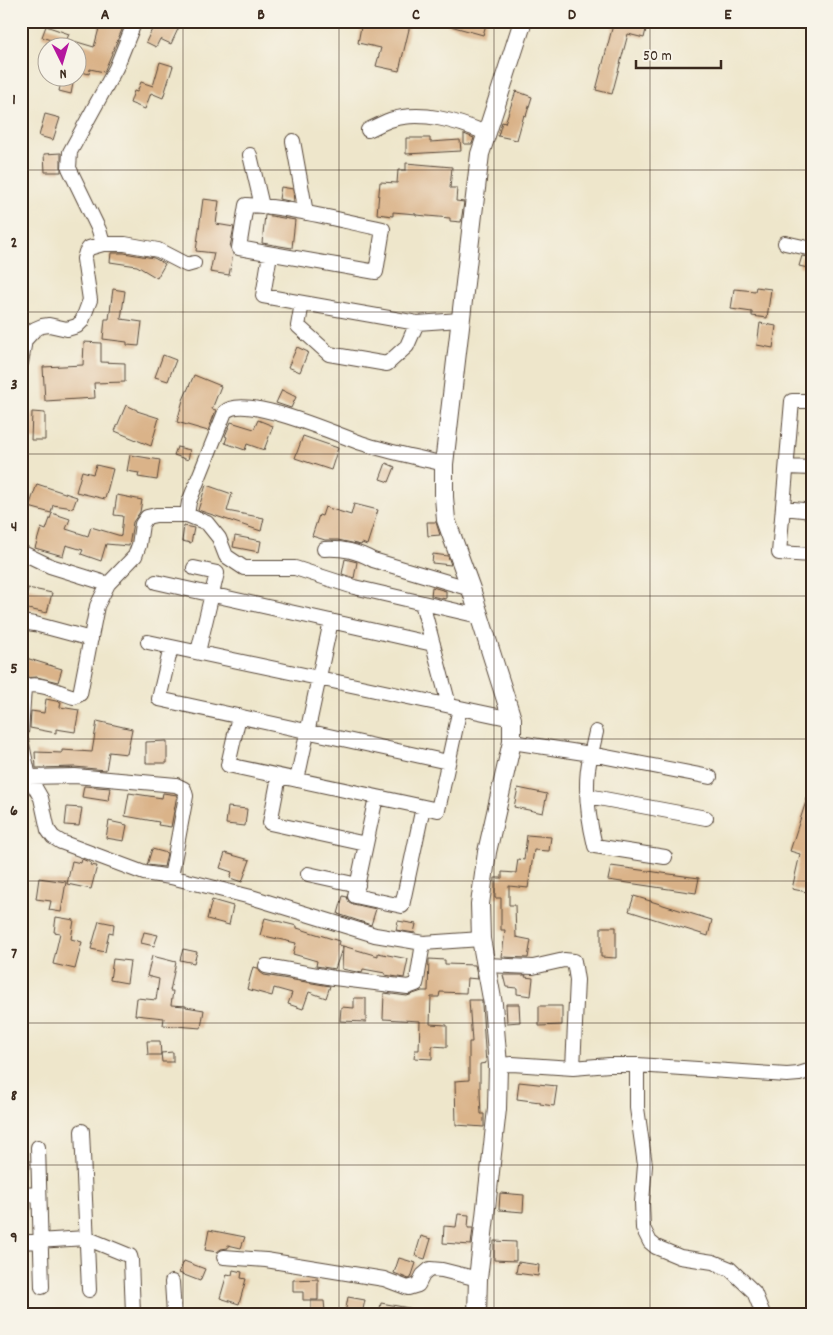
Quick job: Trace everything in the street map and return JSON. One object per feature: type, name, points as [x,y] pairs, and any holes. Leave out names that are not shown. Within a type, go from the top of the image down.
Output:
[{"type":"street","points":[[103,244],[99,230],[69,168],[70,152],[116,68],[135,21]]},
{"type":"street","points":[[477,1314],[478,1279],[497,1109],[498,1065],[493,1004],[484,964],[481,939],[480,904],[487,852],[512,742],[512,719],[471,589],[446,520],[444,464],[480,154],[523,21]]},
{"type":"street","points":[[368,130],[391,120],[416,116],[460,122],[486,133]]},
{"type":"street","points":[[293,141],[306,213]]},
{"type":"street","points":[[250,156],[262,206]]},
{"type":"street","points":[[246,205],[262,206],[384,229],[376,272],[239,248],[246,205]]},
{"type":"street","points":[[785,243],[812,249]]},
{"type":"street","points":[[21,363],[25,340],[36,329],[49,325],[67,329],[77,326],[82,321],[90,300],[84,260],[89,248],[103,244],[126,244],[158,250],[187,265],[194,263]]},
{"type":"street","points":[[270,254],[263,296],[417,323],[460,320]]},
{"type":"street","points":[[302,303],[298,326],[329,354],[387,364],[407,346],[417,323]]},
{"type":"street","points":[[812,401],[792,401],[779,553],[812,555]]},
{"type":"street","points":[[187,515],[189,502],[225,412],[230,408],[264,409],[292,417],[363,443],[444,464]]},
{"type":"street","points":[[787,467],[812,468]]},
{"type":"street","points":[[784,508],[812,511]]},
{"type":"street","points":[[21,733],[24,687],[29,685],[40,686],[74,697],[78,697],[82,691],[97,606],[108,584],[135,556],[139,545],[142,524],[148,517],[156,515],[187,515],[207,523],[219,538],[226,556],[244,568],[294,568],[354,587],[479,616]]},
{"type":"street","points":[[324,549],[342,548],[359,552],[373,560],[471,589]]},
{"type":"street","points":[[21,552],[50,566],[108,584]]},
{"type":"street","points":[[194,568],[217,573],[198,652]]},
{"type":"street","points":[[156,582],[433,644]]},
{"type":"street","points":[[239,716],[228,766],[438,810],[448,762],[454,707],[433,644],[422,603]]},
{"type":"street","points":[[297,780],[331,621]]},
{"type":"street","points":[[21,622],[91,639]]},
{"type":"street","points":[[148,642],[512,719]]},
{"type":"street","points":[[170,647],[159,699],[448,762]]},
{"type":"street","points":[[596,732],[588,773],[588,796],[595,846],[665,857]]},
{"type":"street","points":[[21,740],[29,776],[41,798],[48,830],[53,837],[61,842],[144,873],[251,897],[375,935],[423,943],[481,939]]},
{"type":"street","points":[[512,742],[591,754],[710,777]]},
{"type":"street","points":[[29,776],[75,776],[176,785],[184,789],[186,796],[171,878]]},
{"type":"street","points":[[280,776],[270,823],[366,844]]},
{"type":"street","points":[[588,796],[706,818]]},
{"type":"street","points":[[376,797],[355,896],[402,906],[423,807]]},
{"type":"street","points":[[308,874],[358,885]]},
{"type":"street","points":[[266,966],[408,987],[416,984],[423,943]]},
{"type":"street","points":[[484,964],[534,967],[564,960],[574,961],[577,980],[573,1068]]},
{"type":"street","points":[[498,1065],[512,1064],[573,1068],[609,1064],[637,1065],[787,1076],[812,1070]]},
{"type":"street","points":[[637,1065],[637,1108],[645,1165],[642,1202],[643,1228],[650,1242],[656,1247],[680,1257],[713,1262],[730,1269],[754,1292],[763,1314]]},
{"type":"street","points":[[82,1131],[88,1290]]},
{"type":"street","points":[[38,1147],[42,1287]]},
{"type":"street","points":[[21,1195],[39,1194]]},
{"type":"street","points":[[21,1242],[86,1238],[130,1256],[132,1260],[133,1314]]},
{"type":"street","points":[[224,1257],[266,1260],[384,1279],[408,1288],[418,1285],[423,1275],[430,1270],[442,1270],[478,1279]]},
{"type":"street","points":[[172,1282],[174,1314]]},
{"type":"building","points":[[101,21],[111,21],[124,25],[104,72],[90,69],[89,74],[88,45],[94,47]]},
{"type":"building","points":[[156,21],[166,21],[179,27],[171,44],[160,39],[156,47],[146,42]]},
{"type":"building","points":[[362,21],[411,21],[399,71],[376,66],[381,48],[358,43]]},
{"type":"building","points":[[447,21],[487,21],[483,35],[447,25]]},
{"type":"building","points":[[614,21],[648,21],[644,38],[628,34],[612,94],[596,90]]},
{"type":"building","points":[[46,26],[69,34],[67,38],[42,37]]},
{"type":"building","points":[[160,62],[173,66],[163,98],[151,93],[145,109],[130,103],[134,91],[137,92],[141,82],[153,86]]},
{"type":"building","points":[[60,88],[72,88],[71,94],[59,91]]},
{"type":"building","points":[[516,91],[532,97],[526,116],[524,115],[517,140],[498,136],[502,122],[505,123]]},
{"type":"building","points":[[45,114],[60,118],[53,140],[39,136]]},
{"type":"building","points":[[464,134],[474,138],[472,144],[464,144]]},
{"type":"building","points":[[406,138],[430,138],[430,142],[460,140],[461,151],[406,154]]},
{"type":"building","points":[[61,153],[61,172],[45,172],[44,154]]},
{"type":"building","points":[[406,163],[452,167],[450,188],[457,188],[456,201],[464,202],[461,222],[450,221],[450,218],[416,214],[393,212],[393,216],[377,214],[380,182],[397,183],[398,170],[406,170]]},
{"type":"building","points":[[281,187],[293,189],[294,202],[279,199]]},
{"type":"building","points":[[203,199],[219,201],[216,224],[234,227],[230,247],[233,254],[229,275],[210,272],[214,253],[196,251]]},
{"type":"building","points":[[265,215],[295,220],[292,248],[262,243]]},
{"type":"building","points":[[111,253],[124,253],[154,258],[165,264],[157,278],[137,266],[110,262]]},
{"type":"building","points":[[802,256],[812,258],[812,269],[799,266]]},
{"type":"building","points":[[756,287],[771,289],[767,318],[752,316],[752,312],[731,309],[734,289],[755,291]]},
{"type":"building","points":[[113,289],[125,291],[121,319],[142,322],[139,346],[127,345],[127,342],[103,339],[105,319],[109,319]]},
{"type":"building","points":[[760,323],[776,326],[773,348],[757,345]]},
{"type":"building","points":[[84,342],[101,343],[101,362],[125,363],[125,382],[94,383],[95,398],[45,401],[43,367],[83,365]]},
{"type":"building","points":[[297,347],[308,352],[300,372],[288,367]]},
{"type":"building","points":[[163,355],[176,360],[168,381],[155,377]]},
{"type":"building","points":[[194,375],[221,386],[212,409],[216,410],[208,431],[177,422],[183,400]]},
{"type":"building","points":[[282,390],[296,397],[291,408],[276,403]]},
{"type":"building","points":[[126,405],[137,411],[159,418],[151,446],[115,431]]},
{"type":"building","points":[[32,412],[45,413],[45,440],[31,440]]},
{"type":"building","points":[[258,420],[273,426],[264,450],[247,444],[245,450],[225,443],[227,437],[225,436],[231,422],[254,429]]},
{"type":"building","points":[[303,436],[338,448],[331,470],[295,458]]},
{"type":"building","points":[[177,447],[190,450],[188,460],[174,455]]},
{"type":"building","points":[[130,455],[160,460],[157,480],[138,477],[139,473],[127,471]]},
{"type":"building","points":[[386,463],[395,467],[389,482],[380,479]]},
{"type":"building","points":[[96,465],[113,469],[105,499],[76,492],[82,471],[93,474]]},
{"type":"building","points":[[37,484],[77,497],[73,508],[53,505],[51,513],[29,507]]},
{"type":"building","points":[[206,485],[232,494],[227,511],[264,518],[261,531],[198,510]]},
{"type":"building","points":[[117,495],[142,500],[140,512],[133,522],[129,546],[106,544],[101,561],[81,554],[83,550],[66,545],[63,556],[35,548],[41,528],[46,530],[52,513],[70,519],[66,529],[88,536],[91,527],[121,536],[123,516],[114,515]]},
{"type":"building","points":[[354,504],[378,510],[367,545],[338,540],[325,540],[312,536],[319,515],[322,516],[325,507],[351,515]]},
{"type":"building","points":[[427,522],[436,522],[440,535],[428,536]]},
{"type":"building","points":[[184,526],[194,528],[191,543],[182,541]]},
{"type":"building","points":[[235,536],[261,541],[259,552],[233,547]]},
{"type":"building","points":[[433,554],[448,556],[451,565],[432,563]]},
{"type":"building","points":[[345,559],[357,562],[354,578],[342,574]]},
{"type":"building","points":[[432,587],[446,591],[446,599],[431,596]]},
{"type":"building","points":[[28,588],[52,593],[47,613],[23,608]]},
{"type":"building","points":[[26,658],[62,669],[58,682],[37,677],[22,678]]},
{"type":"building","points":[[46,699],[61,702],[60,707],[79,710],[75,732],[56,729],[56,733],[30,728],[31,711],[44,713]]},
{"type":"building","points":[[97,721],[132,729],[127,754],[109,752],[106,770],[75,767],[36,768],[35,752],[62,753],[62,750],[92,752]]},
{"type":"building","points":[[167,741],[167,763],[146,763],[146,742]]},
{"type":"building","points":[[84,786],[110,788],[108,801],[82,797]]},
{"type":"building","points":[[518,788],[547,794],[543,813],[514,807]]},
{"type":"building","points":[[810,789],[812,790],[812,893],[792,889],[800,854],[790,851]]},
{"type":"building","points":[[129,793],[162,798],[163,793],[177,795],[171,827],[158,825],[159,822],[125,816]]},
{"type":"building","points":[[67,807],[82,808],[79,826],[65,825]]},
{"type":"building","points":[[228,807],[247,809],[245,826],[226,824]]},
{"type":"building","points":[[109,821],[127,825],[124,841],[106,838]]},
{"type":"building","points":[[527,835],[551,837],[549,851],[534,850],[528,888],[509,886],[509,905],[515,905],[516,937],[531,940],[528,958],[502,957],[505,930],[501,930],[501,898],[495,898],[495,878],[502,878],[502,872],[516,873],[518,859],[524,860]]},
{"type":"building","points":[[152,849],[167,853],[164,867],[147,865]]},
{"type":"building","points":[[225,853],[250,860],[242,882],[230,878],[232,872],[220,868]]},
{"type":"building","points":[[82,859],[91,863],[90,865],[97,866],[91,889],[67,884],[72,861],[81,863]]},
{"type":"building","points":[[611,866],[699,878],[696,893],[608,880]]},
{"type":"building","points":[[39,878],[66,882],[61,912],[49,910],[51,901],[36,899]]},
{"type":"building","points":[[343,896],[347,897],[349,902],[353,904],[376,909],[371,925],[338,914]]},
{"type":"building","points":[[634,896],[712,920],[708,936],[629,911]]},
{"type":"building","points":[[212,900],[233,906],[229,925],[207,919]]},
{"type":"building","points":[[56,917],[74,920],[71,939],[82,942],[75,969],[53,964],[60,933],[54,932]]},
{"type":"building","points":[[265,918],[297,926],[297,928],[339,941],[338,945],[343,946],[335,969],[316,966],[317,961],[293,954],[296,943],[260,935]]},
{"type":"building","points":[[99,921],[114,924],[113,933],[109,932],[105,952],[91,949]]},
{"type":"building","points":[[398,921],[416,924],[414,933],[396,930]]},
{"type":"building","points":[[601,927],[616,927],[616,958],[601,957]]},
{"type":"building","points":[[144,932],[158,935],[154,946],[141,943]]},
{"type":"building","points":[[343,946],[378,956],[378,953],[408,959],[404,978],[363,969],[362,973],[342,969]]},
{"type":"building","points":[[183,949],[197,952],[194,963],[180,960]]},
{"type":"building","points":[[152,956],[176,962],[170,991],[173,991],[171,1005],[204,1010],[201,1028],[163,1025],[164,1018],[135,1015],[137,998],[156,1000],[159,979],[147,976]]},
{"type":"building","points":[[113,959],[130,961],[127,983],[110,980]]},
{"type":"building","points":[[429,959],[445,960],[445,964],[475,965],[478,979],[467,978],[466,993],[440,992],[439,997],[431,997],[430,1024],[447,1025],[447,1047],[432,1046],[432,1059],[414,1058],[415,1050],[419,1050],[420,1021],[383,1019],[384,993],[407,996],[428,991]]},
{"type":"building","points":[[253,967],[258,968],[264,975],[330,986],[326,998],[309,992],[303,1009],[288,1004],[292,993],[274,988],[272,996],[247,989]]},
{"type":"building","points":[[503,975],[526,975],[525,977],[533,978],[531,996],[517,994],[517,988],[506,987]]},
{"type":"building","points":[[354,998],[366,998],[366,1022],[340,1021],[341,1007],[354,1008]]},
{"type":"building","points":[[469,1000],[482,1000],[486,1063],[480,1064],[480,1092],[481,1114],[484,1114],[484,1127],[456,1125],[455,1081],[469,1080],[469,1042],[472,1042]]},
{"type":"building","points":[[506,1004],[519,1004],[520,1022],[507,1023]]},
{"type":"building","points":[[539,1006],[562,1006],[562,1025],[539,1026]]},
{"type":"building","points":[[147,1041],[160,1041],[161,1055],[148,1055]]},
{"type":"building","points":[[173,1052],[173,1062],[162,1062],[161,1053]]},
{"type":"building","points":[[519,1082],[557,1086],[554,1106],[517,1099]]},
{"type":"building","points":[[500,1193],[524,1195],[523,1212],[499,1210]]},
{"type":"building","points":[[458,1214],[469,1215],[468,1228],[473,1228],[471,1245],[443,1243],[444,1226],[456,1227]]},
{"type":"building","points":[[209,1230],[245,1237],[241,1248],[228,1245],[228,1248],[217,1252],[205,1250]]},
{"type":"building","points":[[421,1236],[431,1239],[425,1259],[415,1256]]},
{"type":"building","points":[[494,1241],[516,1242],[516,1261],[494,1260]]},
{"type":"building","points":[[399,1258],[416,1263],[411,1278],[409,1279],[394,1273]]},
{"type":"building","points":[[184,1261],[205,1269],[200,1281],[179,1273]]},
{"type":"building","points":[[518,1262],[539,1265],[538,1276],[516,1273]]},
{"type":"building","points":[[233,1270],[242,1272],[241,1278],[246,1279],[239,1304],[220,1298],[227,1274],[232,1275]]},
{"type":"building","points":[[318,1279],[318,1300],[303,1300],[303,1292],[293,1292],[293,1280]]},
{"type":"building","points":[[348,1297],[365,1300],[362,1314],[345,1314]]},
{"type":"building","points":[[311,1301],[324,1301],[325,1311],[311,1312]]},
{"type":"building","points":[[381,1303],[414,1309],[413,1314],[379,1314]]}]
